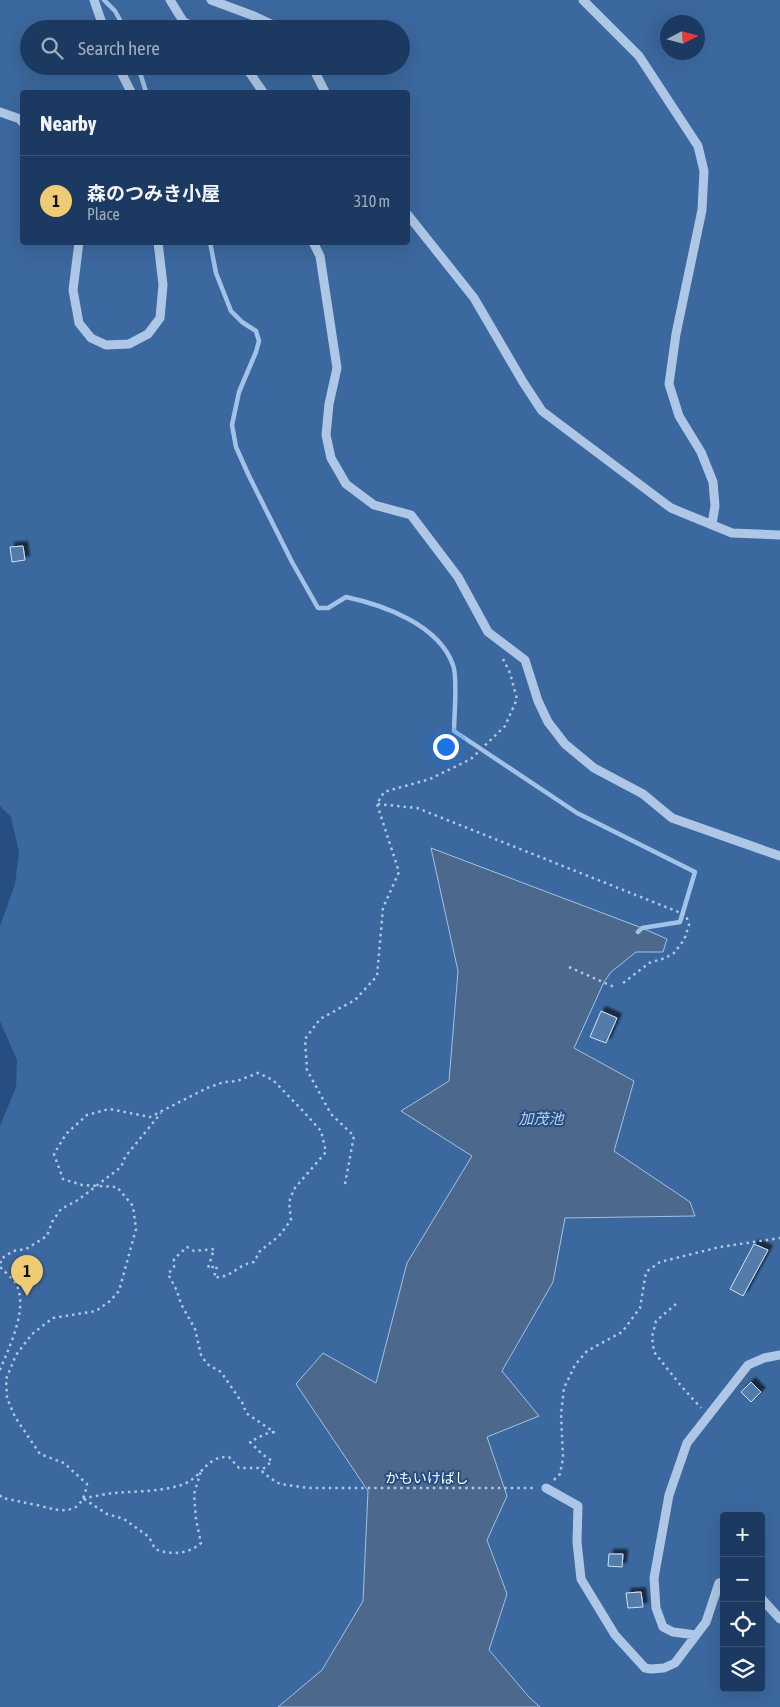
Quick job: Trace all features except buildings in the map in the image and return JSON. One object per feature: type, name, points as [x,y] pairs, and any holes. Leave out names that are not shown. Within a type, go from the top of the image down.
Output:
[{"type":"street","points":[[94,0],[101,20]]},
{"type":"street","points":[[170,0],[182,20]]},
{"type":"street","points":[[211,0],[263,20]]},
{"type":"street","points":[[584,0],[639,56],[698,146],[704,171],[702,210],[676,334],[669,384],[679,416],[702,452],[712,482],[715,506],[712,524]]},
{"type":"street","points":[[122,75],[130,90]]},
{"type":"street","points":[[251,75],[262,90]]},
{"type":"street","points":[[316,75],[324,90]]},
{"type":"street","points":[[0,112],[20,119]]},
{"type":"street","points":[[410,218],[474,298],[542,411],[671,508],[732,533],[780,535]]},
{"type":"street","points":[[79,245],[73,290],[79,323],[91,338],[106,345],[128,344],[135,341],[148,334],[160,318],[162,285],[158,245]]},
{"type":"street","points":[[314,245],[320,256],[337,368],[329,404],[326,434],[331,458],[346,484],[374,504],[411,515],[458,577],[488,632],[525,660],[538,701],[548,722],[565,744],[594,768],[643,794],[672,818],[780,856]]},
{"type":"street","points":[[696,1635],[674,1632],[664,1627],[656,1608],[654,1578],[669,1495],[687,1443],[748,1365],[780,1354]]},
{"type":"street","points":[[546,1488],[578,1506],[577,1542],[581,1579],[615,1635],[645,1668],[664,1668],[675,1663],[706,1622],[720,1583]]},
{"type":"street","points":[[765,1602],[780,1619]]},
{"type":"path","points":[[345,1184],[354,1136],[331,1114],[308,1070],[305,1039],[320,1019],[355,1000],[377,976],[383,908],[399,872],[377,804],[384,792],[430,778],[471,759],[505,726],[517,699],[510,673],[502,656]]},
{"type":"path","points":[[377,804],[417,808],[686,915],[689,926],[684,940],[674,953],[665,958],[649,962],[622,984]]},
{"type":"path","points":[[569,967],[614,986]]},
{"type":"path","points":[[0,1496],[62,1512],[73,1509],[80,1504],[87,1484],[64,1463],[40,1454],[15,1417],[7,1398],[6,1379],[16,1356],[32,1334],[53,1318],[96,1311],[110,1301],[119,1291],[136,1229],[133,1206],[117,1187],[82,1185],[63,1179],[54,1154],[66,1134],[87,1114],[109,1109],[150,1117],[207,1088],[224,1082],[237,1081],[258,1073],[272,1080],[288,1094],[315,1124],[320,1131],[326,1152],[294,1189],[289,1202],[291,1220],[279,1236],[260,1251],[254,1262],[247,1263],[222,1278],[214,1277],[217,1266],[208,1268],[214,1249],[194,1251],[187,1247],[174,1258],[174,1267],[168,1274],[181,1304],[195,1329],[201,1356],[207,1364],[221,1372],[243,1404],[246,1412],[274,1432],[265,1434],[250,1442],[272,1461],[262,1470],[258,1468],[239,1468],[229,1457],[221,1456],[208,1463],[191,1481],[181,1485],[143,1492],[83,1498]]},
{"type":"path","points":[[0,1370],[15,1333],[20,1304],[16,1285],[0,1267],[2,1259],[13,1251],[26,1250],[47,1236],[52,1222],[61,1209],[97,1187],[121,1167],[125,1157],[162,1111]]},
{"type":"path","points":[[546,1488],[560,1474],[563,1458],[561,1414],[564,1388],[575,1364],[587,1352],[622,1332],[640,1308],[646,1272],[660,1262],[720,1247],[780,1238]]},
{"type":"path","points":[[676,1304],[656,1321],[652,1337],[654,1352],[682,1388],[709,1416]]},
{"type":"path","name":"かもいけばし","points":[[262,1470],[280,1484],[308,1488],[546,1488]]},
{"type":"path","points":[[83,1498],[107,1514],[124,1519],[149,1537],[155,1549],[167,1553],[182,1553],[194,1549],[201,1544],[194,1494],[201,1471]]},
{"type":"shaded area","points":[[0,0],[780,0],[780,1707],[540,1707],[529,1697],[489,1650],[507,1594],[487,1540],[507,1496],[487,1437],[502,1372],[553,1282],[565,1218],[695,1216],[690,1202],[614,1151],[634,1081],[574,1048],[604,982],[611,972],[636,952],[663,952],[431,849],[458,971],[449,1081],[401,1111],[472,1156],[407,1263],[376,1383],[323,1353],[296,1384],[368,1491],[363,1601],[322,1670],[278,1707],[0,1707],[0,1126],[16,1087],[17,1060],[0,1021],[0,926],[15,884],[19,852],[11,817],[0,806]]},
{"type":"water","name":"加茂池","points":[[431,848],[667,939],[663,952],[636,952],[611,972],[604,982],[574,1048],[634,1081],[614,1151],[690,1202],[695,1216],[565,1218],[553,1282],[502,1371],[539,1416],[487,1437],[507,1496],[487,1540],[507,1594],[489,1650],[529,1697],[540,1707],[278,1707],[322,1670],[363,1601],[368,1491],[296,1384],[323,1353],[376,1383],[407,1263],[472,1156],[401,1111],[449,1081],[458,971]]},
{"type":"waterway","points":[[104,0],[115,11],[120,20]]},
{"type":"waterway","points":[[141,75],[145,90]]},
{"type":"waterway","points":[[211,245],[216,273],[231,311],[242,322],[256,331],[259,341],[239,392],[232,425],[236,447],[292,562],[318,608],[328,608],[346,597],[393,611],[423,628],[446,651],[453,665],[456,687],[454,731],[577,813],[695,872],[680,922],[642,928],[638,932]]},
{"type":"place","name":"森のつみき小屋","points":[[27,1296]]}]
